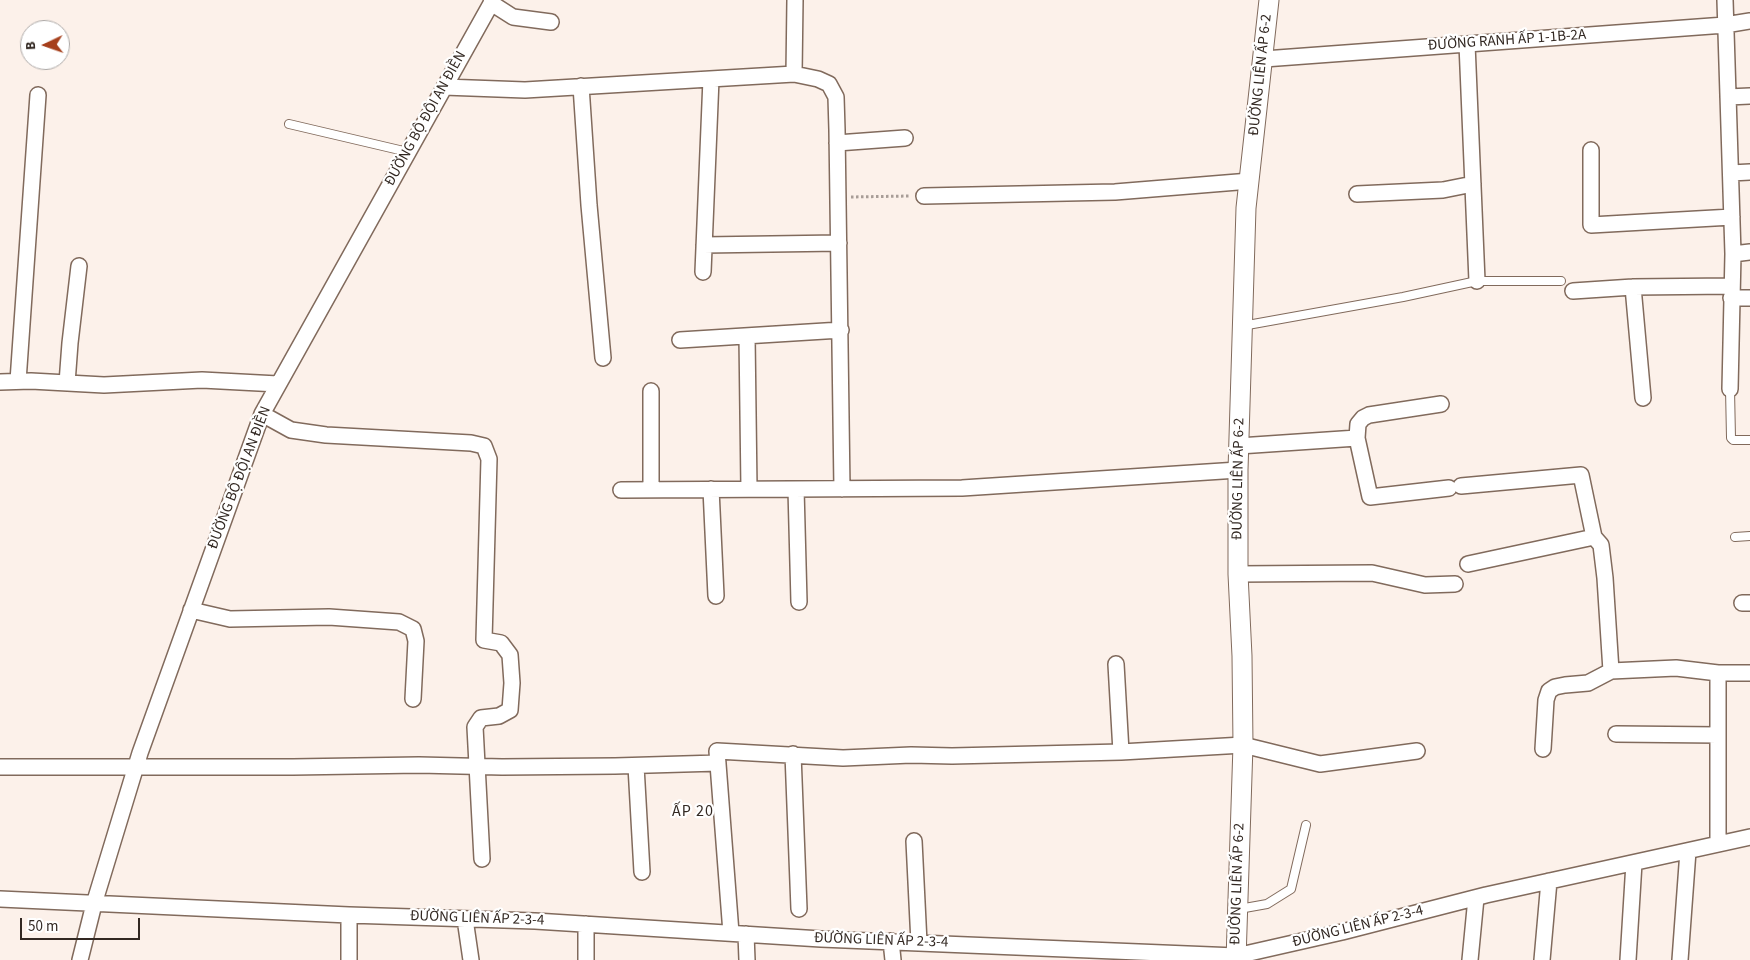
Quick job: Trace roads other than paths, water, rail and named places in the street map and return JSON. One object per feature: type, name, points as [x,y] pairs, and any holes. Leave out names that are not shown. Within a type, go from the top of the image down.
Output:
[{"type":"street","points":[[794,74],[795,0]]},
{"type":"street","name":"ĐƯỜNG LIÊN ẤP 6-2","points":[[1236,958],[1243,745],[1242,656],[1238,574],[1238,470],[1246,208],[1270,0]]},
{"type":"street","points":[[1725,0],[1733,254],[1730,389]]},
{"type":"street","points":[[492,2],[513,17],[551,22]]},
{"type":"street","name":"ĐƯỜNG BỘ ĐỘI AN ĐIỀN","points":[[80,960],[94,904],[136,766],[262,414],[492,2]]},
{"type":"street","name":"ĐƯỜNG RANH ẤP 1-1B-2A","points":[[1264,59],[1725,25],[1750,21]]},
{"type":"street","points":[[1467,44],[1477,281]]},
{"type":"street","points":[[444,87],[525,90],[794,74],[818,79],[829,84],[836,97],[842,488]]},
{"type":"street","points":[[703,272],[711,79]]},
{"type":"street","points":[[581,86],[589,205],[603,358]]},
{"type":"street","points":[[18,381],[38,95]]},
{"type":"street","points":[[1728,97],[1750,96]]},
{"type":"street","points":[[837,143],[905,138]]},
{"type":"street","points":[[1591,150],[1591,225],[1732,218]]},
{"type":"street","points":[[1731,173],[1750,172]]},
{"type":"street","points":[[924,196],[1115,192],[1250,181]]},
{"type":"street","points":[[1357,194],[1442,190],[1473,184]]},
{"type":"street","points":[[704,245],[839,243]]},
{"type":"street","points":[[1733,254],[1750,252]]},
{"type":"street","points":[[67,383],[79,266]]},
{"type":"street","points":[[1633,287],[1643,398]]},
{"type":"street","points":[[1573,291],[1633,287],[1732,292],[1750,298]]},
{"type":"street","points":[[680,340],[841,330]]},
{"type":"street","points":[[747,336],[749,489]]},
{"type":"street","points":[[0,382],[18,381],[104,385],[202,380],[278,384]]},
{"type":"street","points":[[651,391],[651,489]]},
{"type":"street","points":[[1441,404],[1369,415],[1358,424],[1357,438],[1370,497],[1581,475],[1594,537],[1601,545],[1606,578],[1611,671]]},
{"type":"street","points":[[262,414],[291,430],[317,434],[471,443],[484,446],[489,459],[484,640],[501,643],[510,655],[512,683],[510,710],[499,716],[481,718],[474,728],[478,766],[482,859]]},
{"type":"street","points":[[1239,446],[1357,438]]},
{"type":"street","points":[[621,490],[962,488],[1238,470]]},
{"type":"street","points":[[711,489],[716,596]]},
{"type":"street","points":[[796,489],[799,602]]},
{"type":"street","points":[[1468,564],[1594,537]]},
{"type":"street","points":[[1238,574],[1372,573],[1425,585],[1455,584]]},
{"type":"street","points":[[191,610],[230,619],[329,617],[399,622],[413,629],[416,641],[413,699]]},
{"type":"street","points":[[1116,664],[1122,752]]},
{"type":"street","points":[[1543,749],[1546,700],[1550,691],[1555,687],[1588,684],[1611,671],[1676,668],[1718,674],[1750,673]]},
{"type":"street","points":[[1718,674],[1718,844]]},
{"type":"street","points":[[1616,734],[1718,735]]},
{"type":"street","points":[[731,933],[717,751],[843,758],[911,755],[952,756],[1122,752],[1243,745],[1320,764],[1417,751]]},
{"type":"street","points":[[793,754],[799,909]]},
{"type":"street","points":[[0,767],[419,765],[512,767],[718,763]]},
{"type":"street","points":[[636,766],[642,872]]},
{"type":"street","name":"ĐƯỜNG LIÊN ẤP 2-3-4","points":[[0,899],[349,915],[466,918],[1135,956],[1236,958],[1476,898],[1750,837]]},
{"type":"street","points":[[914,841],[918,943]]},
{"type":"street","points":[[1680,960],[1688,851]]},
{"type":"street","points":[[1628,960],[1634,863]]},
{"type":"street","points":[[1542,960],[1549,881]]},
{"type":"street","points":[[1470,960],[1476,898]]},
{"type":"street","points":[[349,915],[349,960]]},
{"type":"street","points":[[466,918],[471,960]]},
{"type":"street","points":[[586,924],[586,960]]},
{"type":"street","points":[[746,934],[747,960]]},
{"type":"street","points":[[891,942],[893,960]]},
{"type":"lane","points":[[289,124],[408,152]]},
{"type":"lane","points":[[1242,326],[1404,297],[1477,281],[1561,280]]},
{"type":"lane","points":[[1730,389],[1731,438],[1733,440],[1750,440]]},
{"type":"lane","points":[[1735,537],[1750,536]]},
{"type":"lane","points":[[1237,910],[1267,904],[1291,889],[1306,824]]},
{"type":"district","name":"ẤP 20","points":[[693,812]]}]
